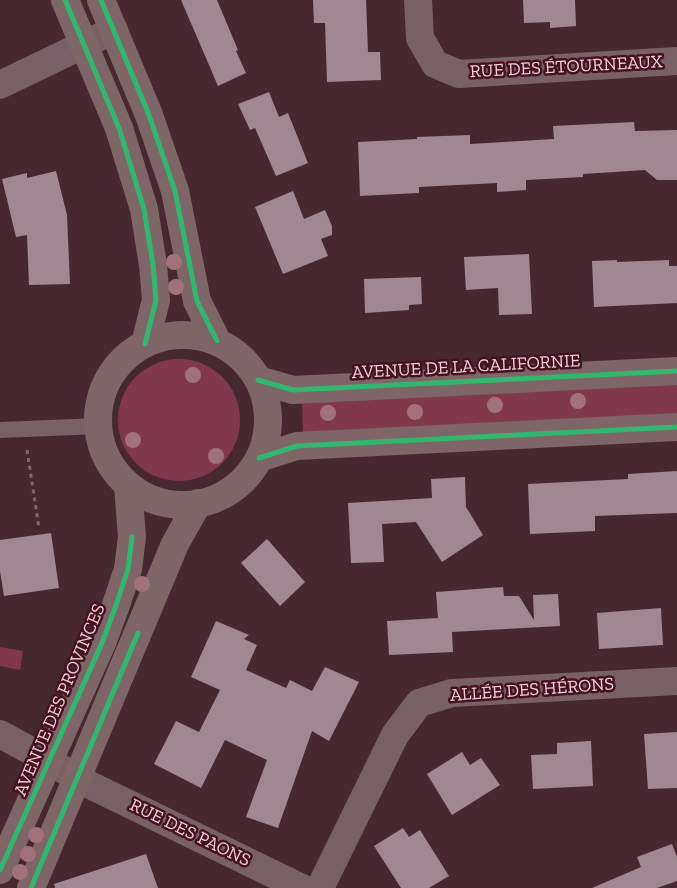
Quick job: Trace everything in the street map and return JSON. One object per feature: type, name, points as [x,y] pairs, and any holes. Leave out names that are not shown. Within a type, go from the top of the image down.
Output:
[{"type":"street","points":[[65,0],[119,128],[144,208],[154,265],[156,300],[145,344]]},
{"type":"street","points":[[101,0],[150,115],[172,181],[197,302],[217,341]]},
{"type":"street","name":"RUE DES ÉTOURNEAUX","points":[[418,0],[420,38],[435,64],[459,74],[677,61]]},
{"type":"street","points":[[0,85],[114,30]]},
{"type":"street","points":[[192,334],[217,341],[239,355],[256,375],[266,399],[268,426],[263,451],[250,473],[230,491],[207,502],[179,505],[152,500],[128,486],[110,466],[99,440],[97,413],[104,386],[118,363],[145,344],[166,336],[192,334]]},
{"type":"street","name":"AVENUE DE LA CALIFORNIE","points":[[258,380],[293,390],[677,371]]},
{"type":"street","points":[[259,458],[297,446],[677,426]]},
{"type":"street","name":"AVENUE DES PROVINCES","points":[[0,870],[102,643],[115,608],[128,568],[132,537],[128,486]]},
{"type":"street","points":[[32,888],[175,544],[198,503]]},
{"type":"street","name":"ALLÉE DES HÉRONS","points":[[320,888],[395,735],[419,703],[452,694],[677,681]]},
{"type":"street","name":"RUE DES PAONS","points":[[0,734],[77,779],[302,888]]},
{"type":"lane","points":[[0,430],[98,426]]},
{"type":"path","points":[[24,429],[39,528]]},
{"type":"shaded area","points":[[179,359],[191,360],[202,364],[213,369],[222,377],[230,386],[235,397],[239,408],[239,432],[235,443],[230,454],[222,463],[213,471],[202,476],[191,480],[179,481],[167,480],[156,476],[145,471],[136,463],[128,454],[123,443],[119,432],[118,420],[119,408],[123,397],[128,386],[136,377],[145,369],[156,364],[167,360]]},
{"type":"shaded area","points":[[677,378],[677,415],[303,435],[302,399]]},
{"type":"shaded area","points":[[0,647],[23,651],[20,670],[0,666]]},
{"type":"building","points":[[181,0],[217,0],[246,73],[218,86]]},
{"type":"building","points":[[313,0],[366,0],[368,52],[380,52],[381,80],[327,82],[325,23],[314,23]]},
{"type":"building","points":[[523,0],[575,0],[576,26],[550,28],[550,22],[524,23]]},
{"type":"building","points":[[269,92],[279,117],[288,113],[308,163],[276,176],[255,128],[250,130],[238,104]]},
{"type":"building","points":[[634,122],[635,131],[677,130],[677,180],[657,180],[645,170],[583,174],[583,177],[526,180],[526,190],[497,192],[497,183],[419,187],[419,193],[360,196],[358,142],[470,135],[470,144],[554,139],[553,126]]},
{"type":"building","points":[[56,171],[67,215],[70,284],[29,285],[27,235],[16,237],[2,179],[27,173],[27,178]]},
{"type":"building","points":[[293,191],[304,219],[325,210],[332,226],[332,235],[321,239],[328,256],[283,274],[255,207]]},
{"type":"building","points":[[529,254],[532,314],[499,315],[498,288],[466,290],[464,257]]},
{"type":"building","points":[[617,260],[617,262],[669,260],[669,266],[677,266],[677,303],[594,307],[592,261]]},
{"type":"building","points":[[421,277],[422,304],[409,305],[409,310],[365,313],[364,279]]},
{"type":"building","points":[[677,471],[677,513],[595,516],[595,531],[530,534],[528,484],[628,479],[628,474]]},
{"type":"building","points":[[465,477],[466,507],[483,535],[442,562],[416,522],[382,524],[384,562],[351,563],[348,503],[432,498],[431,479]]},
{"type":"building","points":[[51,533],[59,588],[4,596],[0,571],[0,540]]},
{"type":"building","points":[[267,539],[305,582],[280,606],[241,563]]},
{"type":"building","points":[[503,587],[504,596],[519,596],[534,620],[533,595],[558,594],[560,626],[452,632],[453,652],[389,655],[387,621],[438,618],[436,592]]},
{"type":"building","points":[[661,608],[663,645],[599,649],[597,613]]},
{"type":"building","points":[[216,621],[249,635],[244,639],[257,645],[246,670],[286,688],[290,680],[312,691],[325,667],[359,682],[329,741],[312,731],[278,828],[246,817],[267,760],[225,740],[201,788],[154,764],[176,721],[199,732],[220,690],[191,677]]},
{"type":"building","points":[[677,732],[677,788],[648,789],[644,734]]},
{"type":"building","points":[[591,741],[593,786],[533,789],[531,755],[557,754],[557,743]]},
{"type":"building","points":[[462,752],[470,765],[481,758],[500,785],[452,815],[427,774]]},
{"type":"building","points":[[403,828],[409,837],[420,830],[449,876],[429,888],[401,888],[374,846]]},
{"type":"building","points":[[672,844],[677,857],[677,881],[657,888],[592,888],[641,867],[637,857]]},
{"type":"building","points":[[146,854],[158,888],[55,888],[54,884]]},
{"type":"cycle path","points":[[65,0],[119,128],[144,209],[153,265],[156,300],[145,344]]},
{"type":"cycle path","points":[[101,0],[149,115],[175,191],[197,301],[217,341]]},
{"type":"cycle path","points":[[258,380],[293,390],[677,371]]},
{"type":"cycle path","points":[[259,458],[297,446],[677,427]]},
{"type":"cycle path","points":[[0,870],[102,643],[128,569],[132,537]]},
{"type":"cycle path","points":[[31,888],[138,633]]}]
